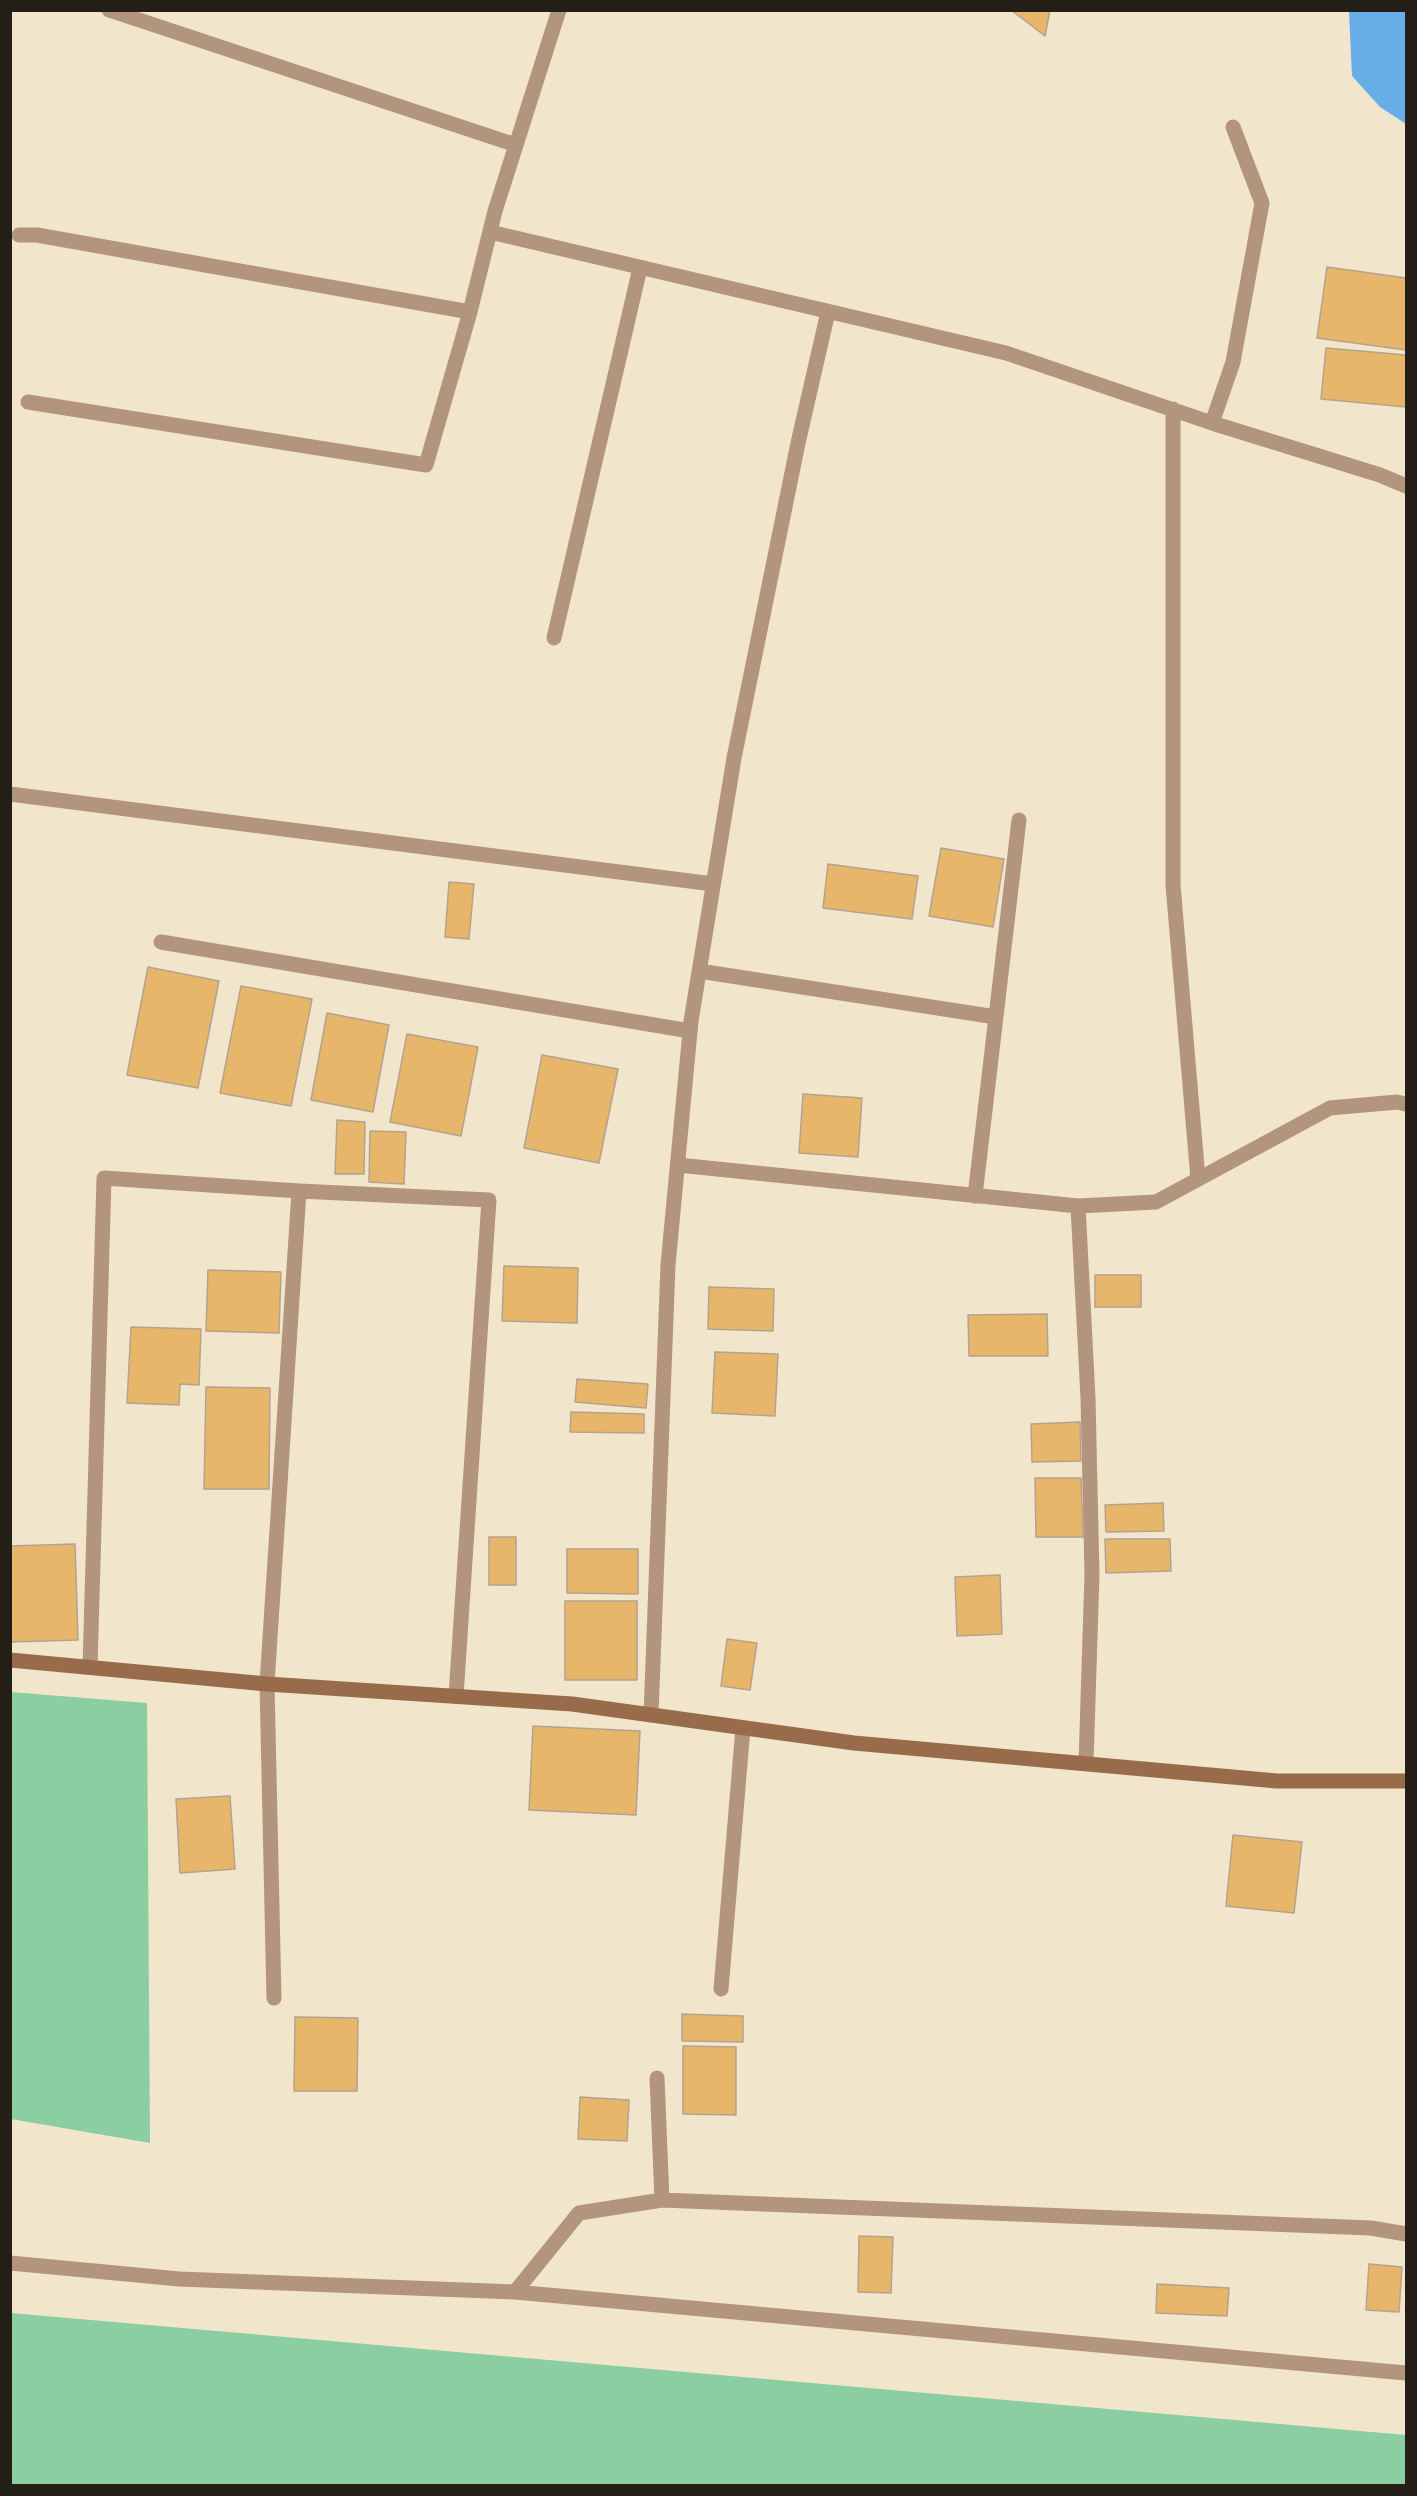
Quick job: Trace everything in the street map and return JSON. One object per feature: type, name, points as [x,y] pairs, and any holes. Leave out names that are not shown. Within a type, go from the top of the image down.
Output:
[{"type":"street","points":[[109,10],[516,145]]},
{"type":"street","points":[[28,402],[426,465],[470,312],[490,232],[559,10]]},
{"type":"street","points":[[1212,423],[1233,362],[1263,203],[1233,128]]},
{"type":"street","points":[[490,232],[1006,353],[1212,423],[1380,475],[1407,486]]},
{"type":"street","points":[[19,235],[37,235],[470,312]]},
{"type":"street","points":[[554,638],[640,268]]},
{"type":"street","points":[[651,1715],[668,1265],[690,1031],[734,758],[798,443],[828,312]]},
{"type":"street","points":[[1173,410],[1173,885],[1198,1179]]},
{"type":"street","points":[[10,794],[713,884]]},
{"type":"street","points":[[975,1196],[1019,820]]},
{"type":"street","points":[[161,942],[690,1031]]},
{"type":"street","points":[[699,971],[996,1017]]},
{"type":"street","points":[[678,1165],[1078,1206],[1156,1202],[1330,1108],[1397,1102],[1407,1104]]},
{"type":"street","points":[[90,1667],[104,1178],[299,1191],[489,1200],[456,1696]]},
{"type":"street","points":[[274,1998],[267,1684],[299,1191]]},
{"type":"street","points":[[1078,1206],[1088,1398],[1092,1575],[1086,1763]]},
{"type":"street","points":[[10,1660],[267,1684],[572,1704],[854,1743],[1277,1781],[1407,1781]]},
{"type":"street","points":[[721,1989],[743,1728]]},
{"type":"street","points":[[657,2078],[662,2200]]},
{"type":"street","points":[[515,2292],[579,2213],[662,2200],[1371,2228],[1407,2234]]},
{"type":"street","points":[[10,2263],[179,2279],[515,2292],[1407,2373]]},
{"type":"green space","points":[[11,1692],[147,1703],[150,2143],[11,2119]]},
{"type":"green space","points":[[11,2313],[1406,2435],[1406,2485],[11,2485]]},
{"type":"water","points":[[1349,11],[1406,11],[1406,124],[1380,107],[1352,76]]},
{"type":"building","points":[[1011,10],[1050,10],[1045,36]]},
{"type":"building","points":[[1327,267],[1406,278],[1406,350],[1317,338]]},
{"type":"building","points":[[1326,348],[1406,355],[1406,407],[1321,399]]},
{"type":"building","points":[[941,848],[1004,859],[993,927],[929,916]]},
{"type":"building","points":[[828,864],[918,876],[912,919],[823,908]]},
{"type":"building","points":[[449,882],[474,884],[469,939],[445,937]]},
{"type":"building","points":[[148,967],[219,981],[198,1088],[127,1075]]},
{"type":"building","points":[[241,986],[312,999],[291,1106],[220,1093]]},
{"type":"building","points":[[327,1013],[389,1025],[373,1112],[311,1100]]},
{"type":"building","points":[[407,1034],[478,1047],[461,1136],[390,1122]]},
{"type":"building","points":[[542,1055],[618,1069],[599,1163],[524,1148]]},
{"type":"building","points":[[803,1094],[862,1098],[858,1157],[799,1153]]},
{"type":"building","points":[[337,1120],[365,1122],[364,1174],[335,1174]]},
{"type":"building","points":[[370,1131],[406,1132],[404,1184],[369,1182]]},
{"type":"building","points":[[504,1266],[578,1268],[577,1323],[502,1321]]},
{"type":"building","points":[[208,1270],[281,1272],[279,1333],[206,1331]]},
{"type":"building","points":[[1095,1275],[1141,1275],[1141,1307],[1095,1307]]},
{"type":"building","points":[[709,1287],[774,1289],[773,1331],[708,1329]]},
{"type":"building","points":[[1047,1314],[1048,1356],[969,1356],[968,1315]]},
{"type":"building","points":[[131,1327],[201,1329],[199,1385],[180,1384],[179,1405],[127,1403]]},
{"type":"building","points":[[715,1352],[778,1354],[775,1416],[712,1413]]},
{"type":"building","points":[[577,1379],[648,1384],[646,1408],[575,1402]]},
{"type":"building","points":[[206,1387],[270,1388],[269,1489],[204,1489]]},
{"type":"building","points":[[571,1412],[644,1414],[644,1433],[570,1432]]},
{"type":"building","points":[[1080,1422],[1081,1461],[1032,1462],[1031,1424]]},
{"type":"building","points":[[1035,1478],[1081,1478],[1083,1537],[1036,1537]]},
{"type":"building","points":[[1163,1503],[1164,1531],[1106,1532],[1105,1505]]},
{"type":"building","points":[[489,1537],[516,1537],[516,1585],[489,1585]]},
{"type":"building","points":[[1105,1539],[1170,1539],[1171,1571],[1106,1573]]},
{"type":"building","points":[[75,1544],[78,1640],[10,1642],[10,1546]]},
{"type":"building","points":[[567,1549],[638,1549],[638,1594],[567,1593]]},
{"type":"building","points":[[1000,1575],[1002,1634],[957,1636],[955,1577]]},
{"type":"building","points":[[565,1601],[637,1601],[637,1680],[565,1680]]},
{"type":"building","points":[[727,1639],[757,1643],[750,1690],[721,1686]]},
{"type":"building","points":[[533,1726],[640,1731],[636,1815],[529,1810]]},
{"type":"building","points":[[230,1796],[235,1869],[180,1873],[176,1799]]},
{"type":"building","points":[[1233,1835],[1302,1842],[1294,1913],[1226,1906]]},
{"type":"building","points":[[682,2014],[743,2016],[743,2042],[682,2041]]},
{"type":"building","points":[[295,2017],[358,2018],[357,2091],[294,2091]]},
{"type":"building","points":[[683,2046],[736,2047],[736,2115],[683,2114]]},
{"type":"building","points":[[580,2097],[629,2100],[627,2141],[578,2139]]},
{"type":"building","points":[[859,2236],[893,2237],[891,2293],[858,2292]]},
{"type":"building","points":[[1369,2264],[1402,2267],[1399,2312],[1366,2310]]},
{"type":"building","points":[[1157,2284],[1229,2288],[1227,2316],[1156,2313]]}]
